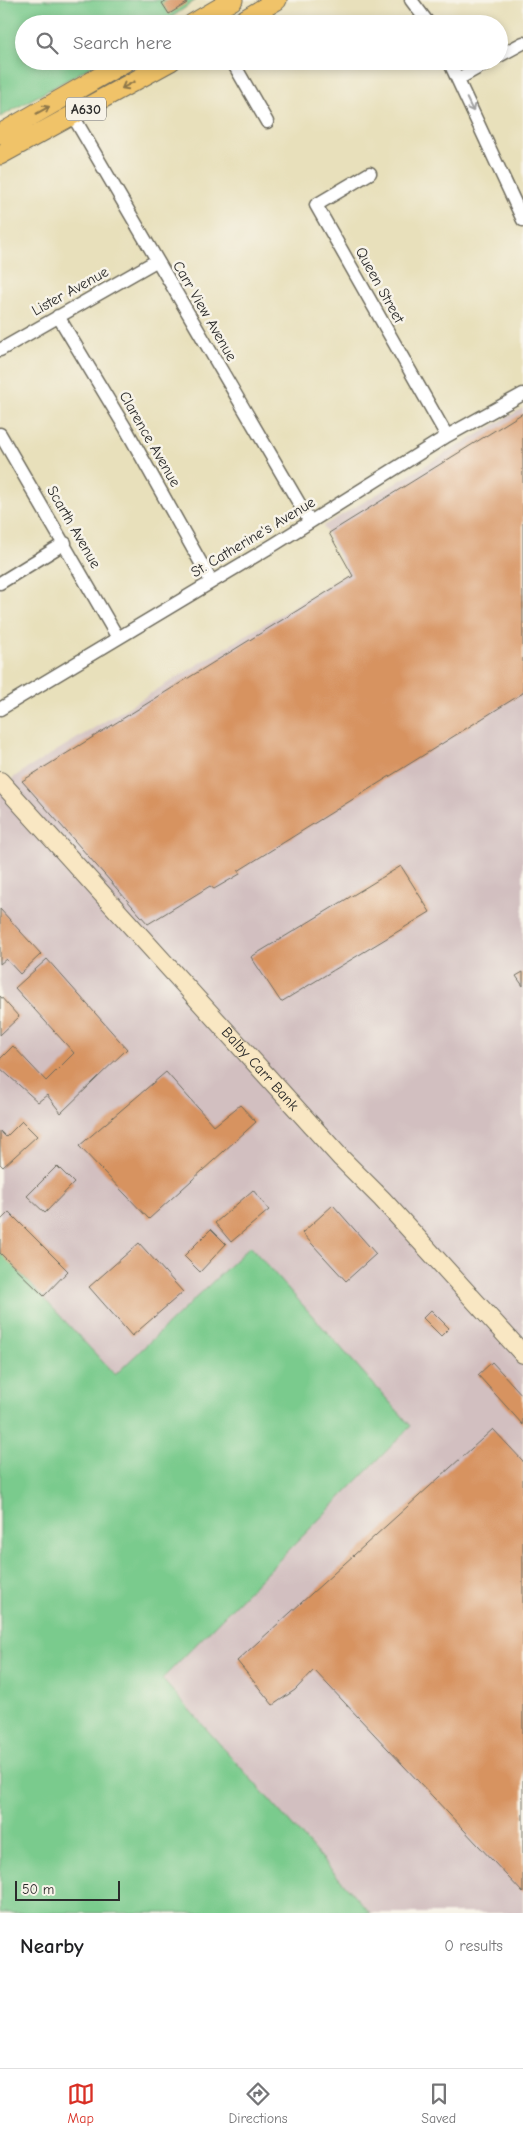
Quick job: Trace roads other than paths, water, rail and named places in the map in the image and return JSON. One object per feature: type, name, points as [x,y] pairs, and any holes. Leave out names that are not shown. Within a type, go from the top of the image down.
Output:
[{"type":"main road","points":[[207,15],[233,0]]},
{"type":"main road","points":[[252,15],[278,0]]},
{"type":"main road","name":"A630","points":[[0,134],[112,70]]},
{"type":"main road","name":"A630","points":[[0,155],[155,70]]},
{"type":"street","points":[[411,0],[422,15]]},
{"type":"street","points":[[508,51],[523,43]]},
{"type":"street","points":[[237,70],[267,122]]},
{"type":"street","points":[[454,70],[523,220]]},
{"type":"street","points":[[458,78],[473,70]]},
{"type":"street","name":"Carr View Avenue","points":[[73,116],[310,522]]},
{"type":"street","name":"Queen Street","points":[[370,173],[316,204],[447,436]]},
{"type":"street","name":"Lister Avenue","points":[[0,350],[156,261]]},
{"type":"street","name":"Clarence Avenue","points":[[58,316],[146,463],[211,581]]},
{"type":"street","name":"St. Catherine's Avenue","points":[[0,709],[310,522],[447,436],[523,394]]},
{"type":"street","name":"Scarth Avenue","points":[[0,434],[65,543],[118,638]]},
{"type":"street","points":[[0,583],[65,543]]},
{"type":"street","name":"Balby Carr Bank","points":[[0,781],[342,1158],[382,1199],[523,1354]]}]
